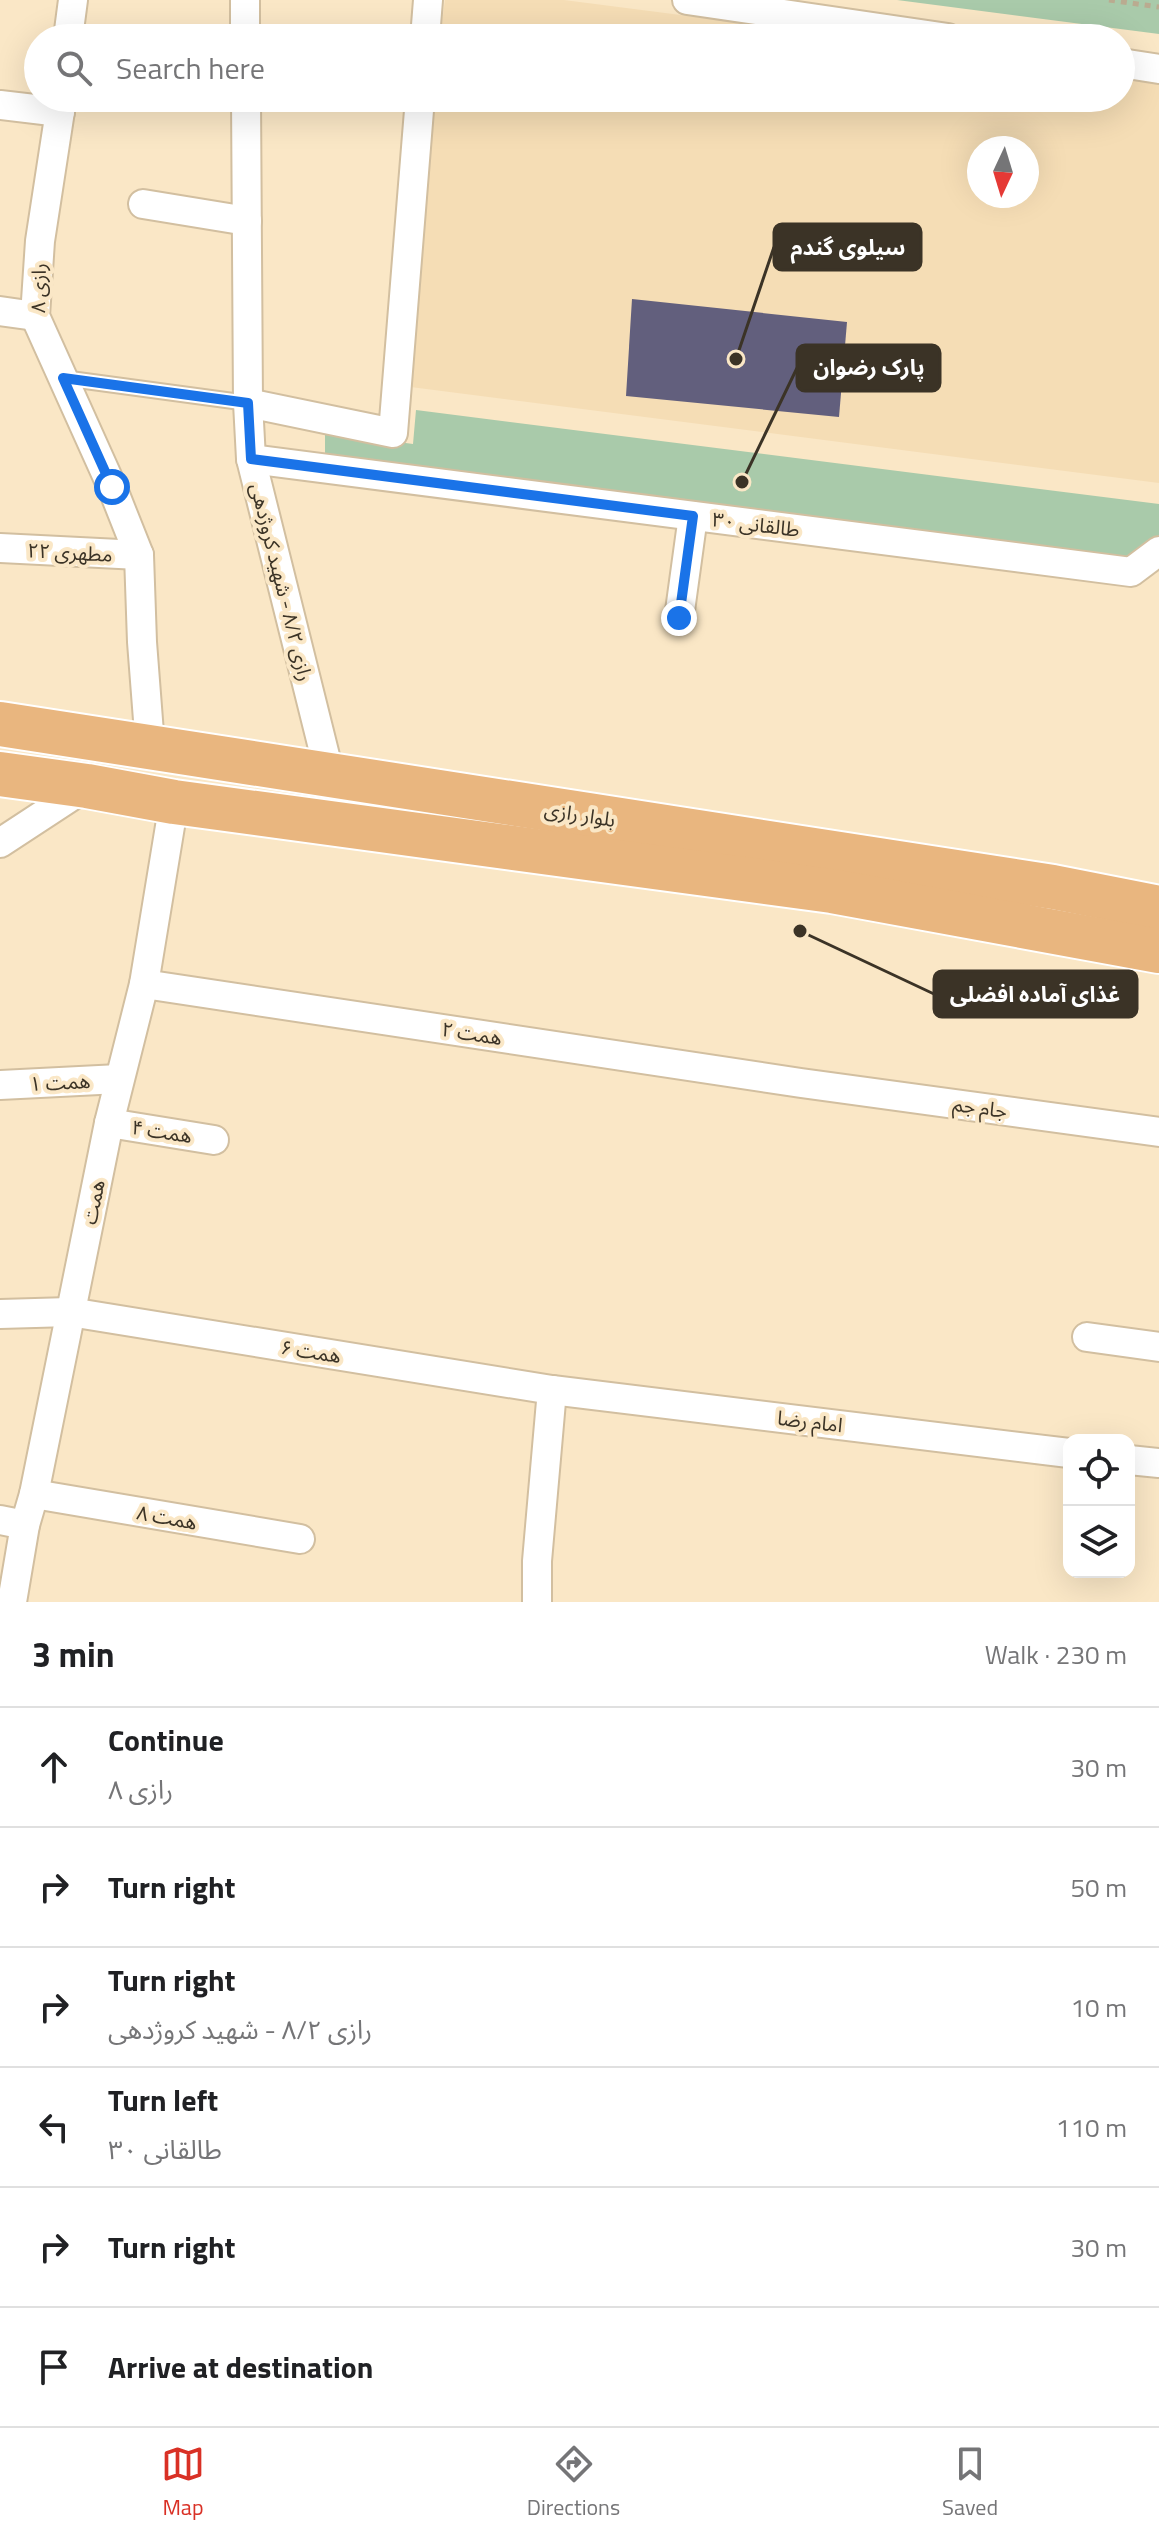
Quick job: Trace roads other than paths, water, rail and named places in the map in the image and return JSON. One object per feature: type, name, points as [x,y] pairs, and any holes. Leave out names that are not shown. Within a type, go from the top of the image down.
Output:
[{"type":"main road","name":"بلوار رازی","points":[[0,724],[330,776],[835,872],[1159,951]]},
{"type":"main road","name":"بلوار رازی","points":[[0,774],[174,802],[835,872],[1053,887],[1159,908]]},
{"type":"street","points":[[70,24],[73,0]]},
{"type":"street","points":[[245,0],[245,24]]},
{"type":"street","points":[[426,24],[428,0]]},
{"type":"street","points":[[687,0],[852,24]]},
{"type":"street","points":[[1135,65],[1159,69]]},
{"type":"street","points":[[0,105],[24,105]]},
{"type":"street","name":"رازی ۸","points":[[60,112],[40,241],[35,316],[139,555],[150,746]]},
{"type":"street","name":"رازی ۸/۲ - شهید کروژدهی","points":[[246,112],[251,459],[330,776]]},
{"type":"street","points":[[248,403],[393,433],[419,112]]},
{"type":"street","points":[[143,204],[247,221]]},
{"type":"street","points":[[0,311],[35,316]]},
{"type":"street","name":"طالقانی ۳۰","points":[[251,459],[1131,572],[1159,551]]},
{"type":"street","points":[[679,618],[693,516]]},
{"type":"street","name":"مطهری ۲۲","points":[[0,548],[139,555]]},
{"type":"street","points":[[0,843],[87,786]]},
{"type":"street","name":"همت","points":[[12,1602],[12,1523],[34,1494],[109,1123],[144,984],[174,802]]},
{"type":"street","name":"همت ۲","points":[[144,984],[801,1083]]},
{"type":"street","name":"همت ۱","points":[[0,1085],[119,1079]]},
{"type":"street","name":"جام جم","points":[[801,1083],[1159,1132]]},
{"type":"street","name":"همت ۴","points":[[109,1123],[214,1140]]},
{"type":"street","name":"همت ۶","points":[[0,1314],[70,1312],[552,1390]]},
{"type":"street","points":[[1087,1337],[1159,1347]]},
{"type":"street","points":[[537,1602],[537,1561],[552,1390]]},
{"type":"street","name":"امام رضا","points":[[552,1390],[1063,1452]]},
{"type":"street","points":[[1135,1461],[1159,1463]]},
{"type":"street","name":"همت ۸","points":[[34,1494],[300,1539]]},
{"type":"lane","points":[[63,378],[248,403]]},
{"type":"place","name":"سیلوی گندم","points":[[736,359]]},
{"type":"place","name":"پارک رضوان","points":[[742,482]]},
{"type":"place","name":"غذای آماده افضلی","points":[[800,931]]}]
